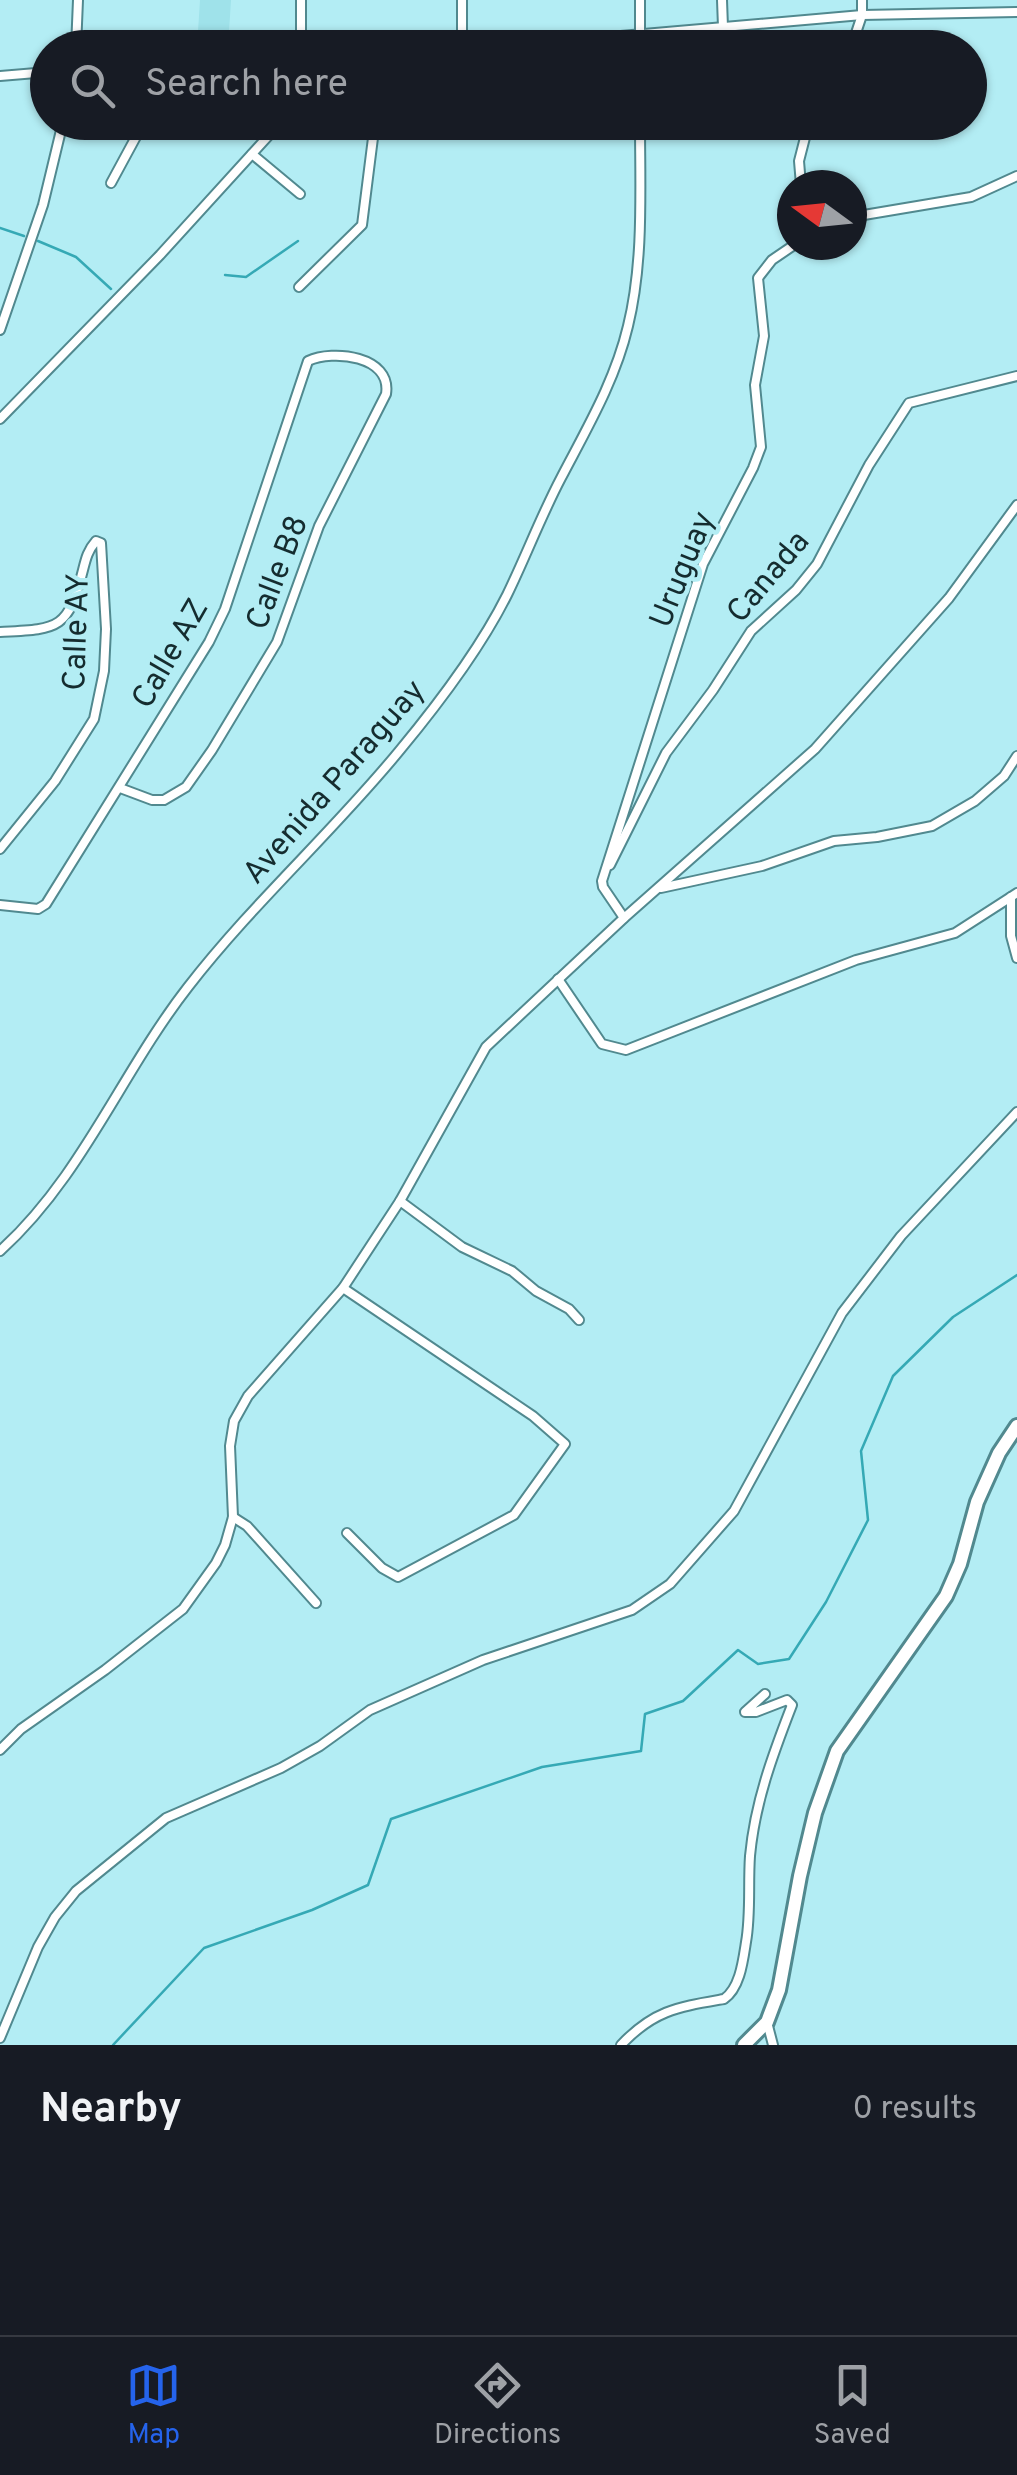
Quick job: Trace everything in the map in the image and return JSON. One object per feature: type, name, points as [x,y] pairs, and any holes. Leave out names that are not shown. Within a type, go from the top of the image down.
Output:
[{"type":"main road","points":[[744,2045],[767,2022],[779,1990],[815,1813],[837,1751],[946,1596],[960,1564],[977,1502],[999,1453],[1017,1426]]},
{"type":"street","points":[[77,30],[78,0]]},
{"type":"street","points":[[301,0],[302,30]]},
{"type":"street","points":[[462,0],[462,30]]},
{"type":"street","points":[[640,0],[640,30]]},
{"type":"street","points":[[722,0],[723,27]]},
{"type":"street","points":[[857,30],[862,0]]},
{"type":"street","points":[[695,30],[862,15],[1017,12]]},
{"type":"street","points":[[0,76],[30,74]]},
{"type":"street","points":[[0,330],[39,220],[59,140]]},
{"type":"street","points":[[111,183],[134,140]]},
{"type":"street","points":[[0,419],[265,140]]},
{"type":"street","points":[[299,286],[362,225],[374,140]]},
{"type":"street","name":"Avenida Paraguay","points":[[0,1251],[53,1196],[184,993],[279,881],[400,751],[506,598],[590,426],[624,340],[640,227],[640,140]]},
{"type":"street","points":[[799,170],[804,140]]},
{"type":"street","points":[[252,154],[300,194]]},
{"type":"street","points":[[867,214],[971,196],[1017,176]]},
{"type":"street","name":"Uruguay","points":[[604,874],[703,564],[754,468],[761,447],[756,385],[764,336],[758,278],[777,257]]},
{"type":"street","name":"Calle B8","points":[[120,788],[156,801],[186,787],[277,642],[320,526],[388,384],[374,366],[349,356],[308,361]]},
{"type":"street","name":"Calle AZ","points":[[0,905],[38,909],[46,904],[209,642],[225,609],[308,361]]},
{"type":"street","name":"Canada","points":[[604,874],[666,753],[714,690],[750,632],[796,590],[817,564],[863,474],[909,403],[1017,376]]},
{"type":"street","points":[[0,1750],[22,1729],[183,1609],[226,1545],[233,1517],[230,1446],[234,1421],[248,1396],[342,1288],[400,1201],[486,1047],[815,749],[948,598],[1017,505]]},
{"type":"street","name":"Calle AY","points":[[0,632],[42,630],[66,618],[75,604],[88,550],[96,541],[101,543],[106,629],[104,672],[94,718],[55,781],[0,849]]},
{"type":"street","points":[[660,888],[762,866],[834,840],[893,835],[932,826],[975,801],[1004,776],[1017,756]]},
{"type":"street","points":[[604,874],[603,887],[624,918]]},
{"type":"street","points":[[558,979],[602,1044],[626,1050],[856,960],[955,933],[1014,895]]},
{"type":"street","points":[[1014,895],[1011,936],[1017,958]]},
{"type":"street","points":[[0,2038],[38,1947],[55,1917],[76,1891],[166,1818],[281,1768],[370,1710],[483,1660],[632,1610],[670,1584],[734,1511],[842,1313],[901,1236],[1017,1112]]},
{"type":"street","points":[[400,1201],[462,1247],[512,1272],[580,1320]]},
{"type":"street","points":[[342,1288],[533,1416],[565,1444],[514,1515],[398,1577],[382,1568],[347,1534]]},
{"type":"street","points":[[233,1517],[247,1526],[316,1602]]},
{"type":"street","points":[[622,2045],[644,2022],[663,2013],[724,1999],[737,1984],[747,1940],[750,1856],[757,1810],[766,1772],[792,1705],[787,1700],[756,1712],[745,1712],[765,1694]]},
{"type":"street","points":[[767,2022],[773,2045]]},
{"type":"shaded area","points":[[200,0],[231,0],[229,30],[198,30]]},
{"type":"waterway","points":[[0,228],[24,236]]},
{"type":"waterway","points":[[38,241],[76,257],[111,289]]},
{"type":"waterway","points":[[225,275],[246,277],[298,241]]},
{"type":"waterway","points":[[113,2045],[204,1948],[312,1910],[368,1885],[391,1819],[542,1767],[641,1751],[645,1714],[683,1701],[738,1650],[758,1664],[789,1659],[826,1602],[868,1520],[861,1451],[893,1376],[953,1317],[1017,1275]]}]
